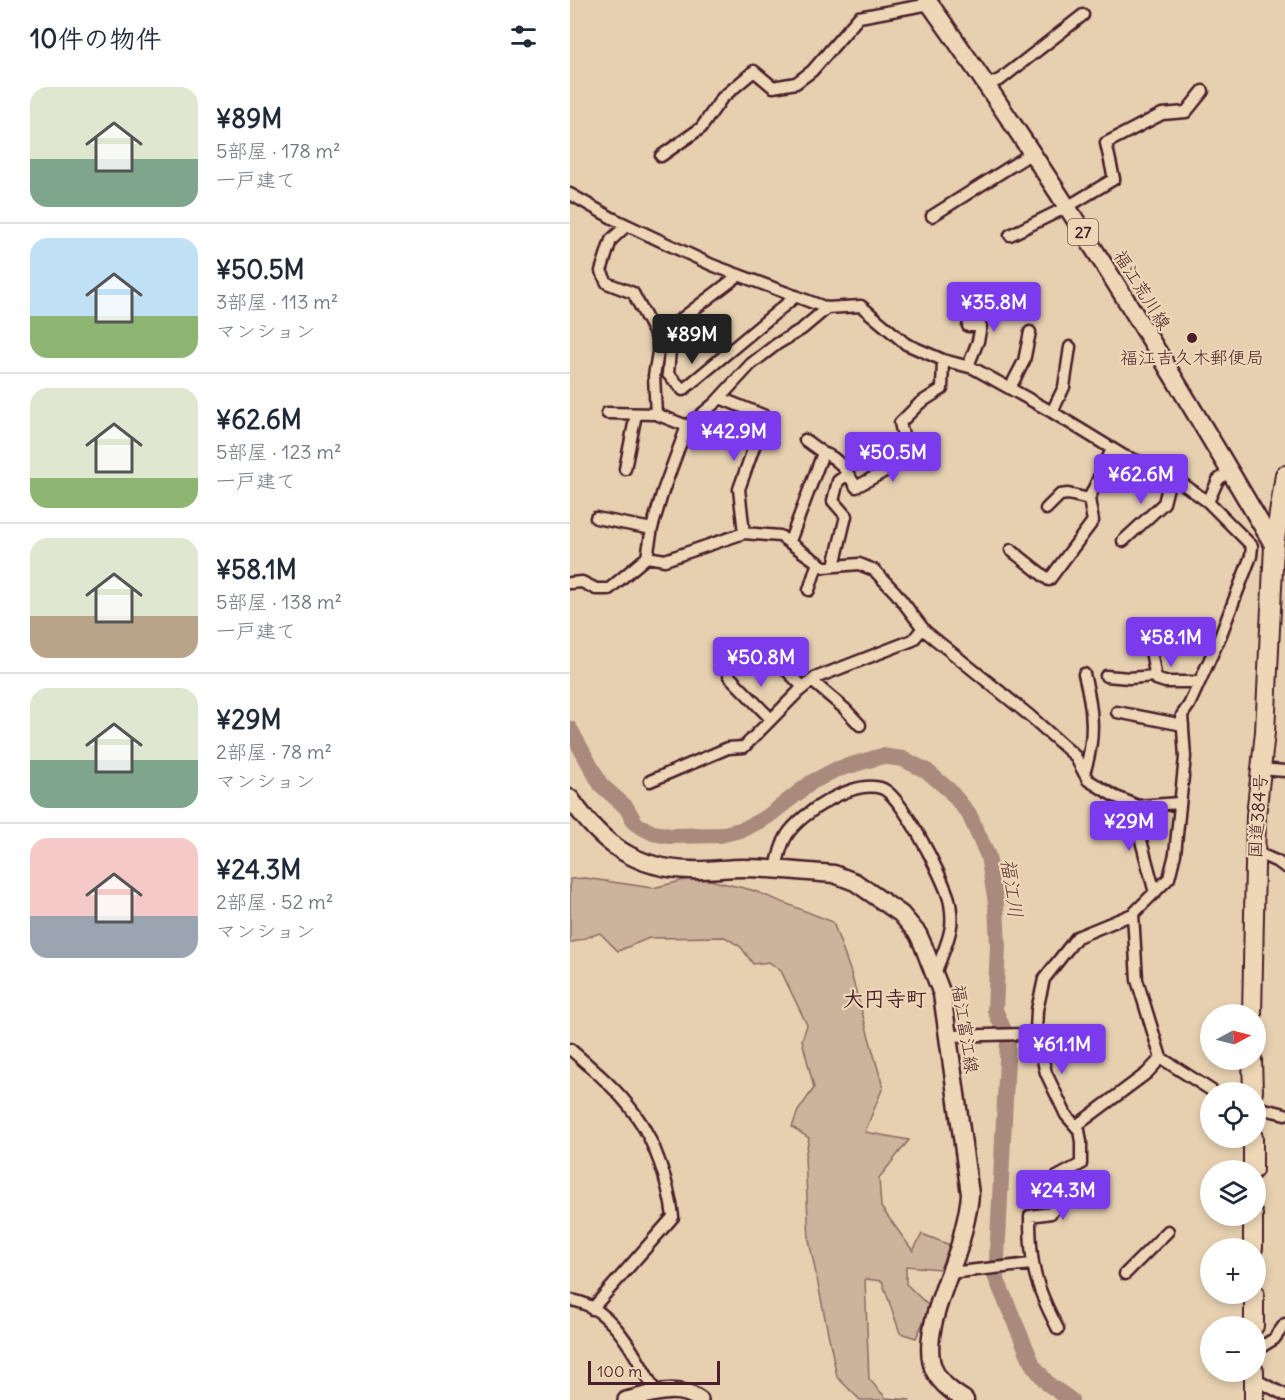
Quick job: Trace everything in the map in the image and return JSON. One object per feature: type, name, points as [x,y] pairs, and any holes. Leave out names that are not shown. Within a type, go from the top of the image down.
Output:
[{"type":"highway","name":"国道384号","points":[[1252,1004],[1256,816],[1285,475]]},
{"type":"highway","points":[[1254,1382],[1254,1400]]},
{"type":"main road","name":"福江荒川線","points":[[928,2],[1067,207],[1280,552]]},
{"type":"main road","name":"福江富江線","points":[[570,798],[603,838],[640,861],[673,869],[776,870],[834,874],[870,891],[901,914],[918,934],[942,994],[970,1194],[969,1210],[932,1331],[930,1351],[935,1373],[950,1390],[965,1400]]},
{"type":"street","points":[[661,156],[701,128],[722,98],[754,71],[773,87],[796,83],[812,71],[859,17],[928,2]]},
{"type":"street","points":[[986,86],[1001,79],[1083,15]]},
{"type":"street","points":[[1010,235],[1067,207],[1114,179],[1106,143],[1162,114],[1185,112],[1203,90]]},
{"type":"street","points":[[932,216],[1032,153]]},
{"type":"street","points":[[570,194],[627,225],[712,265],[826,308],[861,306],[906,344],[943,360],[968,366],[1052,412],[1124,456],[1165,471],[1208,502],[1252,546],[1251,556],[1224,627],[1189,705],[1182,715],[1185,757],[1173,862],[1168,878],[1133,915],[1077,937],[1044,978],[1032,1033],[1046,1073],[1065,1115],[1076,1126],[1082,1142],[1081,1164],[1055,1178],[1056,1207],[1051,1213],[1030,1216],[1032,1264],[1040,1296],[1058,1329]]},
{"type":"street","points":[[627,225],[611,240],[601,271],[607,283],[633,293],[656,336],[659,346],[654,376],[656,414]]},
{"type":"street","points":[[739,275],[672,326],[668,374],[683,390],[796,296]]},
{"type":"street","points":[[570,583],[582,582],[596,589],[609,589],[647,557],[663,491],[687,426],[720,398],[752,364],[777,344],[802,329],[826,308]]},
{"type":"street","points":[[968,326],[981,326],[968,366]]},
{"type":"street","points":[[1010,388],[1024,361],[1030,332]]},
{"type":"street","points":[[1052,412],[1064,387],[1070,347]]},
{"type":"street","points":[[805,440],[823,453],[830,455],[848,474],[856,487],[907,459],[900,423],[920,403],[942,389],[943,360]]},
{"type":"street","points":[[720,398],[765,417],[739,489],[744,532]]},
{"type":"street","points":[[607,413],[656,414],[687,426]]},
{"type":"street","points":[[625,469],[636,414]]},
{"type":"street","points":[[1011,550],[1049,580],[1093,521],[1089,499],[1112,449]]},
{"type":"street","points":[[790,541],[823,453]]},
{"type":"street","points":[[1208,502],[1218,480],[1230,470]]},
{"type":"street","points":[[834,566],[846,516],[832,501],[838,481],[848,474]]},
{"type":"street","points":[[1123,542],[1164,503],[1171,475]]},
{"type":"street","points":[[1046,509],[1060,495],[1068,494],[1089,499]]},
{"type":"street","points":[[596,518],[652,529]]},
{"type":"street","points":[[647,557],[665,560],[744,532],[780,536],[824,567],[859,564],[874,570],[896,593],[923,628],[1075,756],[1088,780],[1114,796],[1138,806],[1179,802]]},
{"type":"street","points":[[809,590],[818,562]]},
{"type":"street","points":[[650,781],[728,748],[744,747],[808,684],[913,640],[923,628]]},
{"type":"street","points":[[1150,645],[1156,679],[1165,682],[1199,682]]},
{"type":"street","points":[[765,648],[808,684],[845,709],[860,725]]},
{"type":"street","points":[[1084,674],[1093,725],[1091,752],[1084,772]]},
{"type":"street","points":[[729,676],[771,719]]},
{"type":"street","points":[[1106,676],[1129,678],[1155,676]]},
{"type":"street","points":[[1117,712],[1183,725]]},
{"type":"street","points":[[1261,769],[1285,771]]},
{"type":"street","points":[[776,870],[778,857],[787,835],[811,811],[850,790],[881,788],[891,793],[921,838],[950,900],[951,926],[935,974]]},
{"type":"street","points":[[1131,803],[1155,893]]},
{"type":"street","points":[[1255,852],[1285,867]]},
{"type":"street","points":[[1133,915],[1137,980],[1161,1058],[1200,1083]]},
{"type":"street","points":[[947,1036],[1032,1033]]},
{"type":"street","points":[[570,1049],[623,1099],[637,1116],[652,1144],[670,1194],[673,1216],[592,1309]]},
{"type":"street","points":[[1076,1126],[1147,1073],[1161,1058]]},
{"type":"street","points":[[1266,1109],[1285,1114]]},
{"type":"street","points":[[1125,1274],[1168,1231]]},
{"type":"street","points":[[950,1273],[1032,1264]]},
{"type":"street","points":[[570,1300],[592,1309],[608,1320],[625,1340],[657,1393]]},
{"type":"street","points":[[1266,1344],[1274,1339],[1285,1324]]},
{"type":"street","points":[[1265,1382],[1285,1395]]},
{"type":"street","points":[[626,1400],[675,1390],[687,1392],[700,1400]]},
{"type":"shaded area","points":[[697,877],[752,890],[833,922],[850,970],[883,1087],[865,1132],[909,1140],[879,1178],[881,1207],[913,1251],[922,1234],[950,1245],[940,1269],[906,1266],[906,1284],[930,1307],[916,1338],[900,1333],[882,1281],[865,1279],[869,1379],[886,1398],[911,1400],[860,1400],[837,1377],[809,1240],[805,1157],[809,1138],[792,1127],[798,1111],[814,1088],[802,1040],[807,1025],[781,971],[769,962],[753,964],[741,947],[725,937],[649,938],[618,951],[600,933],[570,943],[570,879],[585,878],[653,888]]},
{"type":"waterway","name":"福江川","points":[[570,729],[601,785],[626,807],[636,824],[653,833],[670,836],[720,835],[744,829],[767,817],[812,782],[835,770],[882,756],[903,759],[927,771],[949,790],[969,814],[988,856],[996,903],[998,947],[995,1010],[1008,1040],[996,1278],[1033,1365],[1048,1384],[1071,1400]]},
{"type":"place","name":"福江吉久木郵便局","points":[[1192,338]]},
{"type":"district","name":"大円寺町","points":[[885,999]]}]
